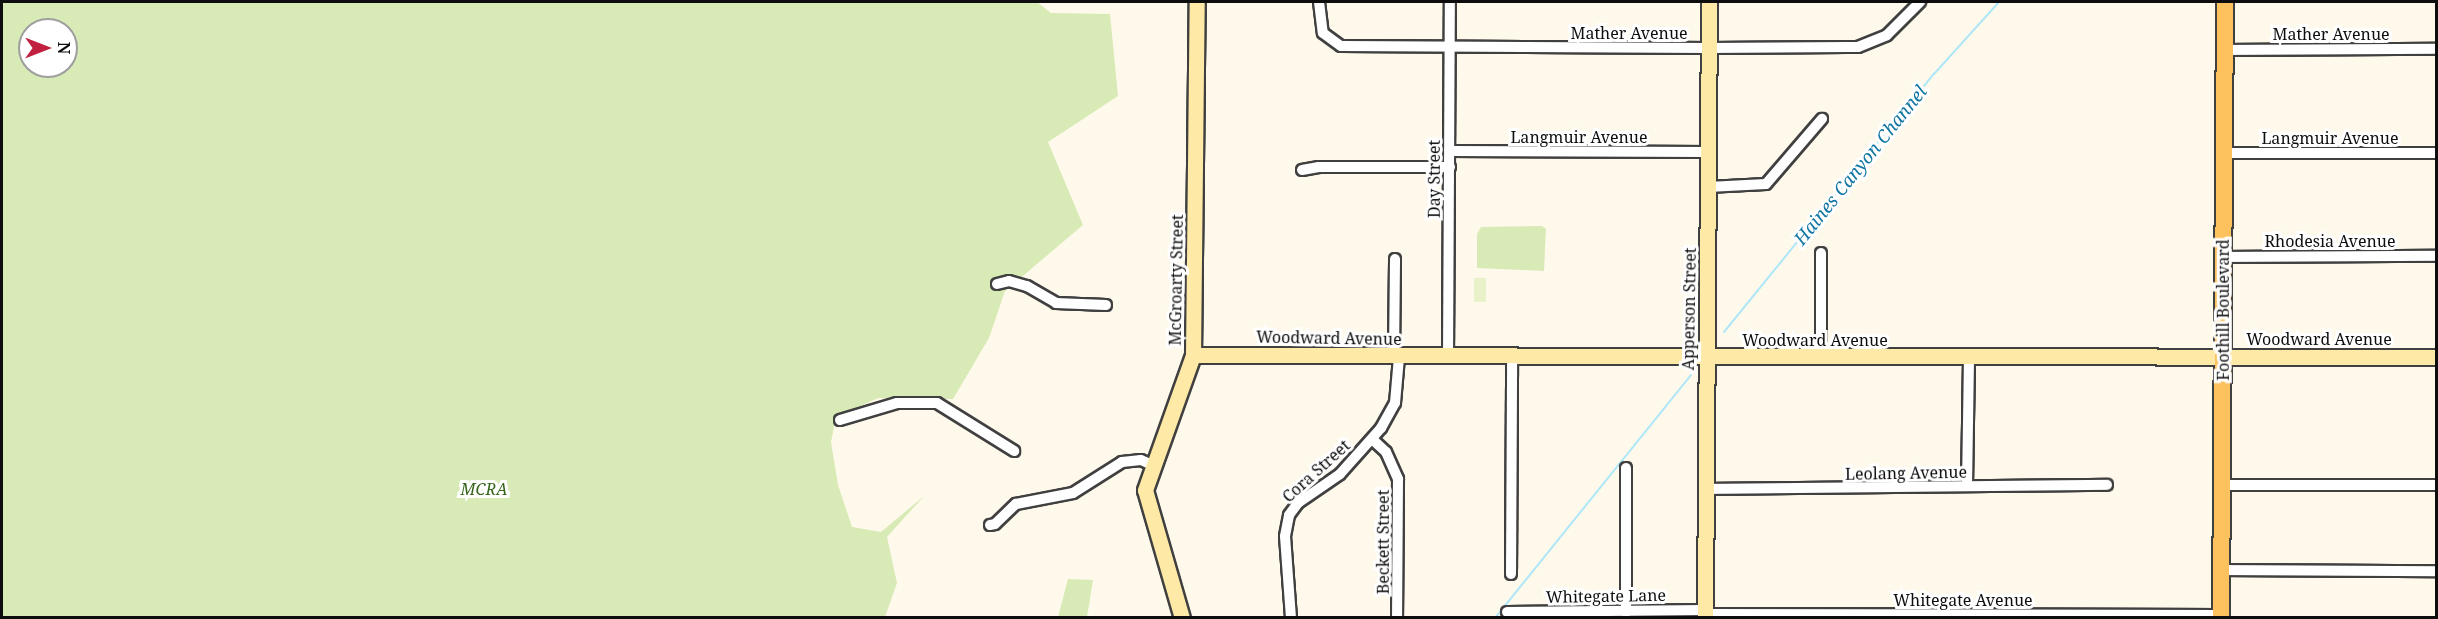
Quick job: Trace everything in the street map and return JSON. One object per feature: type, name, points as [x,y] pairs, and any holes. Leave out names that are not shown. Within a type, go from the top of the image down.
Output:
[{"type":"main road","name":"Foothill Boulevard","points":[[2221,616],[2225,2]]},
{"type":"street","name":"McGroarty Street","points":[[1182,618],[1147,506],[1146,486],[1193,355],[1197,2]]},
{"type":"street","name":"Mather Avenue","points":[[1319,2],[1320,27],[1326,37],[1341,46],[1709,48],[1858,47],[1887,35],[1920,2]]},
{"type":"street","name":"Day Street","points":[[1448,357],[1450,2]]},
{"type":"street","name":"Apperson Street","points":[[1705,614],[1709,2]]},
{"type":"street","name":"Mather Avenue","points":[[2225,50],[2436,49]]},
{"type":"street","points":[[1708,187],[1766,184],[1822,119]]},
{"type":"street","name":"Langmuir Avenue","points":[[1450,151],[1708,152]]},
{"type":"street","name":"Langmuir Avenue","points":[[2224,153],[2436,153]]},
{"type":"street","points":[[1302,171],[1319,167],[1450,167]]},
{"type":"street","points":[[1821,253],[1821,358]]},
{"type":"street","name":"Rhodesia Avenue","points":[[2223,257],[2436,256]]},
{"type":"street","name":"Cora Street","points":[[1291,618],[1285,536],[1289,515],[1298,503],[1340,474],[1372,439],[1395,403],[1395,259]]},
{"type":"street","points":[[997,284],[1016,282],[1056,303],[1106,304]]},
{"type":"street","name":"Woodward Avenue","points":[[1193,355],[1707,358],[2436,357]]},
{"type":"street","points":[[1511,574],[1512,357]]},
{"type":"street","points":[[1967,486],[1969,357]]},
{"type":"street","points":[[840,420],[897,403],[937,404],[1014,451]]},
{"type":"street","name":"Beckett Street","points":[[1372,439],[1386,452],[1398,479],[1397,618]]},
{"type":"street","points":[[990,525],[995,524],[1016,504],[1073,493],[1122,462],[1141,460],[1152,465]]},
{"type":"street","points":[[1626,468],[1626,612]]},
{"type":"street","name":"Leolang Avenue","points":[[1706,489],[2107,485]]},
{"type":"street","points":[[2222,485],[2436,486]]},
{"type":"street","points":[[2221,570],[2436,571]]},
{"type":"street","name":"Whitegate Lane","points":[[1507,612],[1705,614]]},
{"type":"street","name":"Whitegate Avenue","points":[[1705,614],[2221,616]]},
{"type":"green space","name":"MCRA","points":[[2,2],[1037,2],[1051,13],[1110,14],[1118,96],[1048,142],[1083,225],[1005,291],[989,338],[953,399],[878,398],[836,417],[831,442],[838,485],[852,527],[881,532],[924,496],[887,537],[897,583],[885,617],[2,617]]},
{"type":"green space","points":[[1542,226],[1546,229],[1544,271],[1477,268],[1477,234],[1481,227]]},
{"type":"green space","points":[[1474,278],[1486,278],[1486,302],[1474,302]]},
{"type":"green space","points":[[1068,579],[1093,580],[1087,617],[1058,617]]},
{"type":"waterway","name":"Haines Canyon Channel","points":[[1724,332],[1934,74],[1999,2]]},
{"type":"waterway","name":"Haines Canyon Channel","points":[[1495,618],[1691,375]]}]
